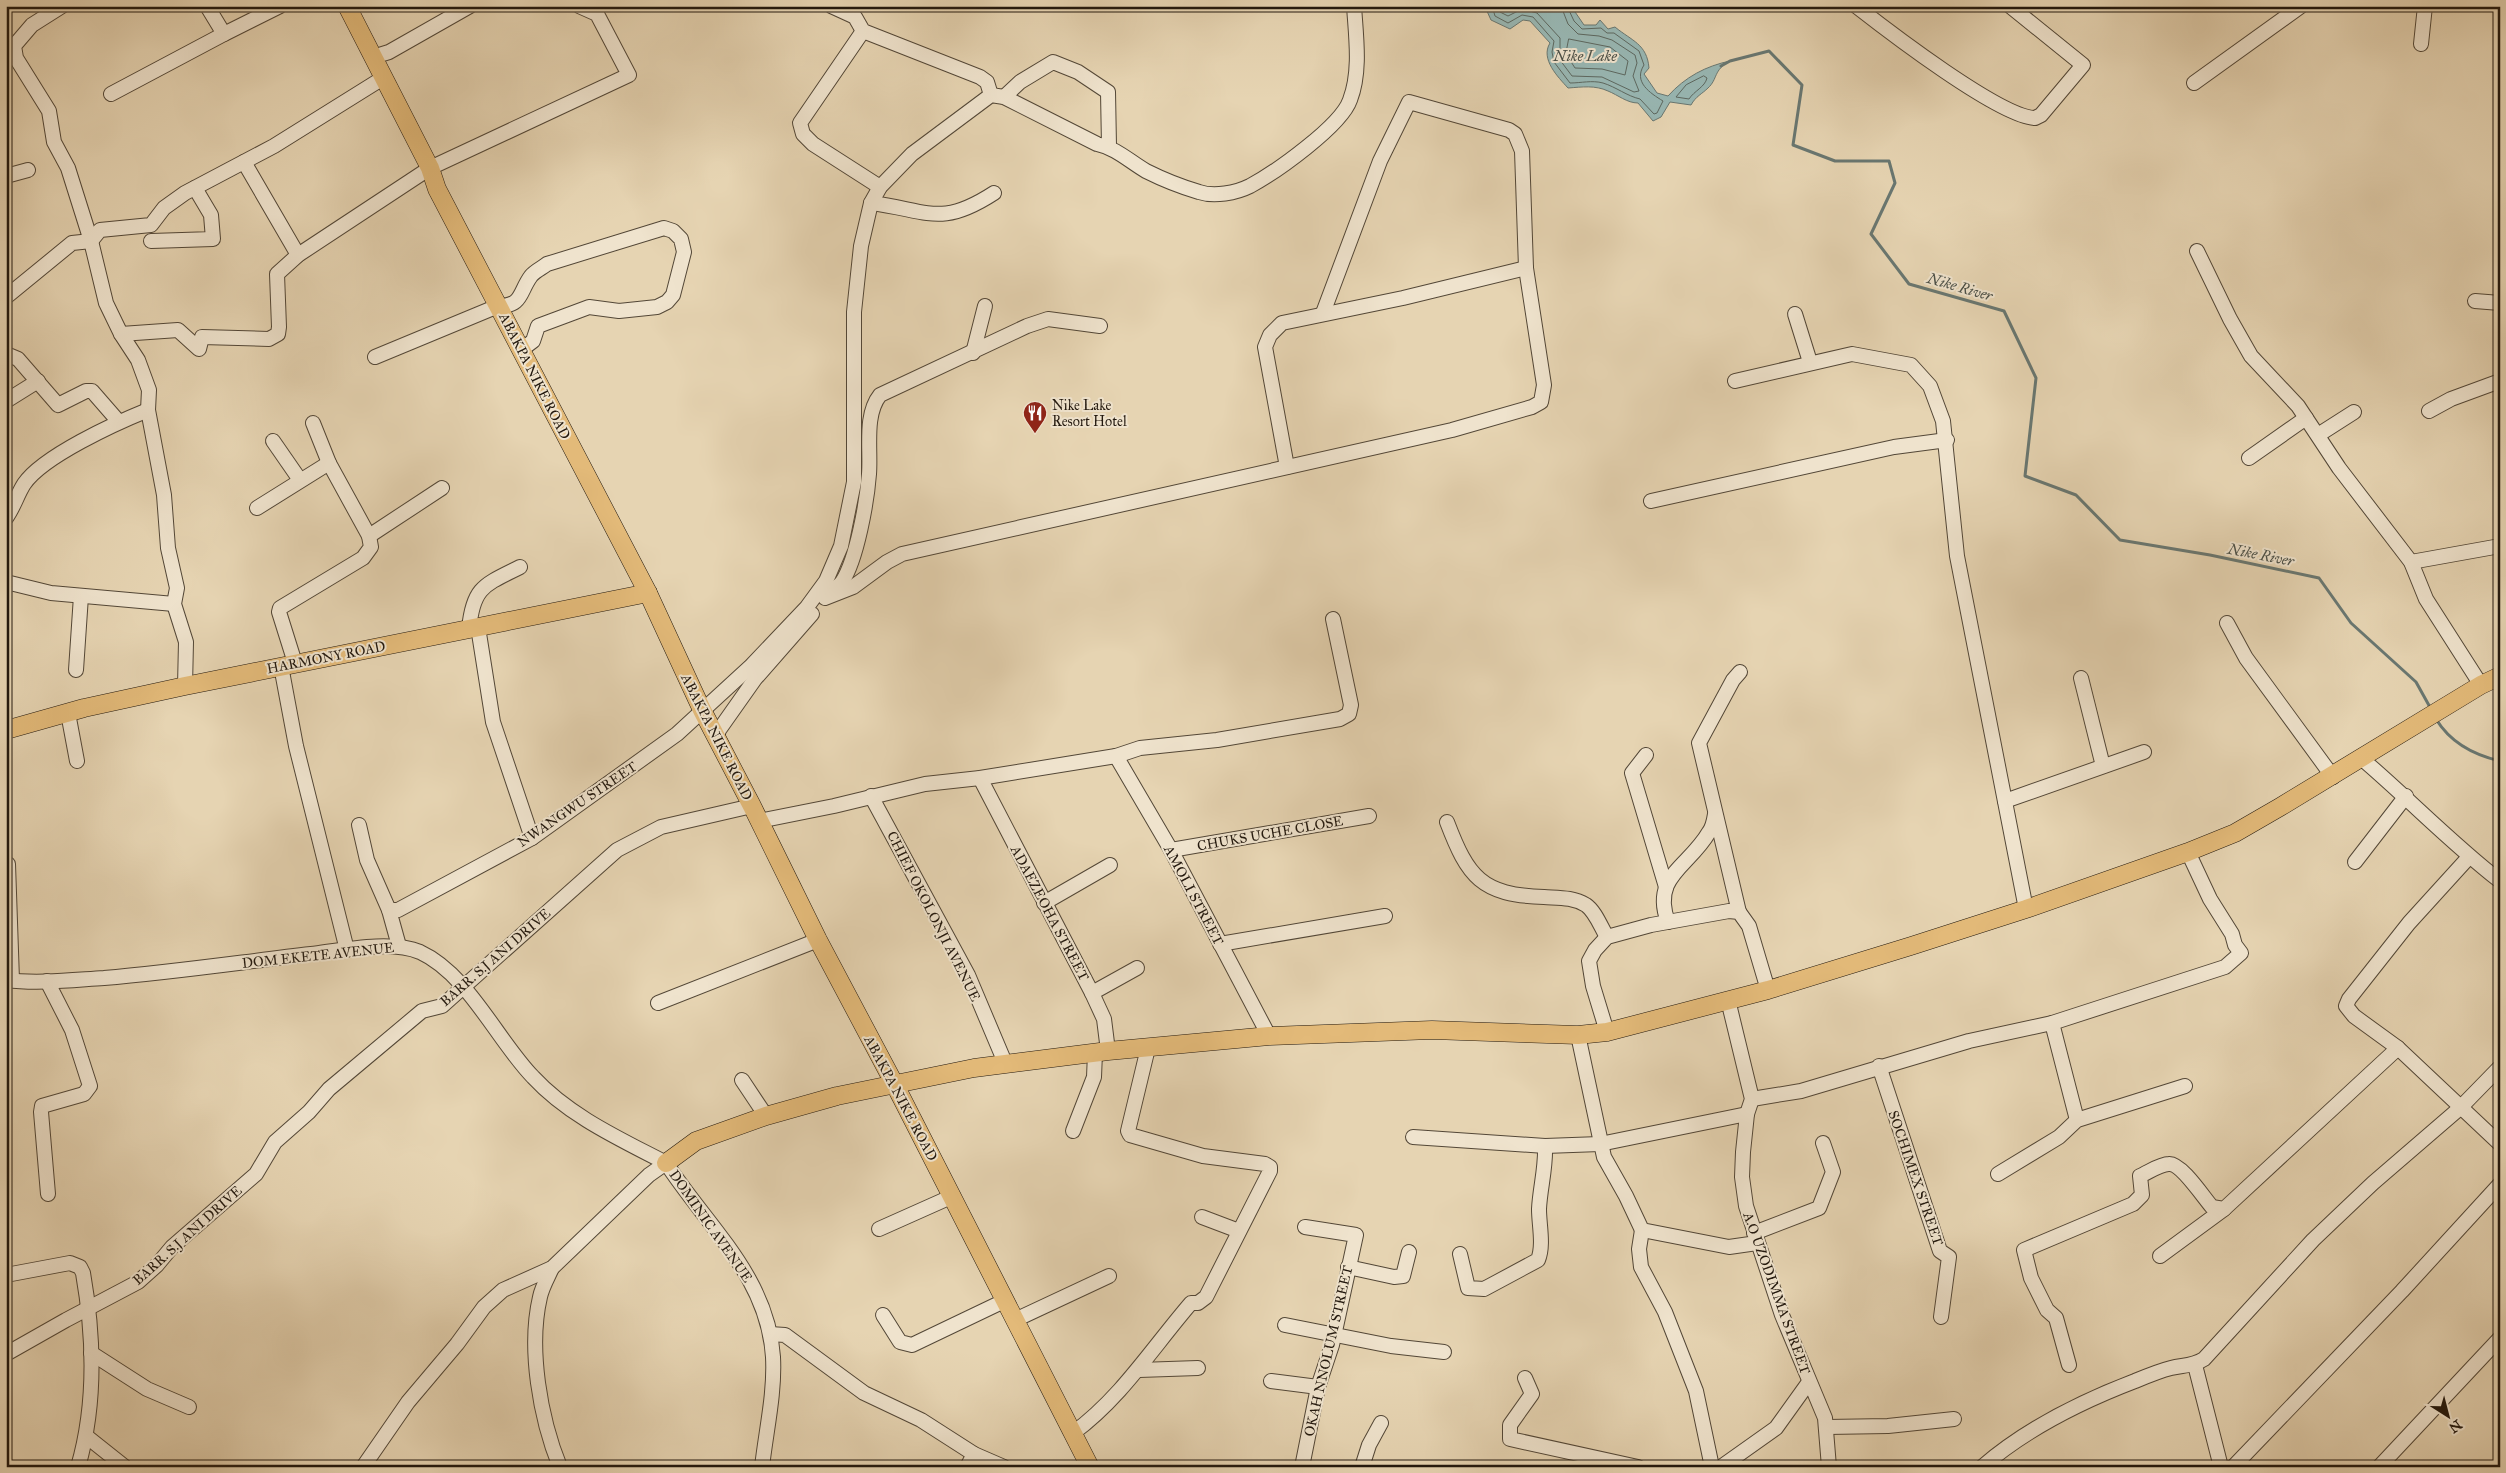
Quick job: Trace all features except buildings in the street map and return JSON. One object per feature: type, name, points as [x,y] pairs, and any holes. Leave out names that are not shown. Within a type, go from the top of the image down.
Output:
[{"type":"main road","name":"ABAKPA NIKE ROAD","points":[[347,6],[430,168],[437,189],[648,593],[702,710],[818,940],[953,1196],[1004,1301],[1090,1467]]},
{"type":"main road","name":"HARMONY ROAD","points":[[6,730],[68,713],[185,686],[648,593]]},
{"type":"main road","points":[[666,1163],[696,1141],[766,1116],[837,1096],[974,1068],[1102,1052],[1269,1036],[1432,1030],[1578,1035],[1607,1032],[1768,990],[2026,909],[2188,852],[2235,833],[2333,777],[2473,690],[2500,676]]},
{"type":"street","points":[[62,6],[32,25],[10,48],[49,111],[54,142],[68,168],[91,241],[106,303],[144,374],[149,390],[148,410],[164,495],[168,548],[177,588],[174,604],[186,642],[185,686]]},
{"type":"street","points":[[207,6],[224,34]]},
{"type":"street","points":[[111,94],[280,6]]},
{"type":"street","points":[[373,58],[389,52],[470,6]]},
{"type":"street","points":[[121,334],[178,330],[199,348],[202,337],[269,339],[278,334],[276,274],[298,254],[430,168],[630,75],[597,14],[579,6]]},
{"type":"street","points":[[830,6],[855,17],[863,32],[980,77],[987,82],[997,96],[1097,144],[1109,146],[1147,171],[1200,193],[1226,194],[1250,186],[1294,156],[1340,119],[1350,100],[1357,62],[1354,6]]},
{"type":"street","points":[[1856,6],[1967,85],[2006,109],[2035,118],[2041,115],[2083,65],[2010,6]]},
{"type":"street","points":[[2194,83],[2301,6]]},
{"type":"street","points":[[2421,44],[2425,6]]},
{"type":"street","points":[[863,32],[800,123],[802,134],[813,144],[880,187]]},
{"type":"street","name":"NWANGWU STREET","points":[[389,910],[398,910],[532,838],[678,734],[750,668],[807,607],[826,581],[841,546],[854,482],[854,312],[861,246],[871,203],[880,187],[912,154],[997,96],[1053,62],[1078,72],[1108,92],[1109,146]]},
{"type":"street","points":[[6,297],[72,242],[91,241],[100,230],[151,225],[171,202],[274,146],[383,78]]},
{"type":"street","points":[[825,598],[853,587],[887,562],[902,554],[1452,430],[1532,408],[1541,402],[1544,385],[1526,268],[1522,151],[1515,134],[1509,130],[1409,102],[1380,161],[1323,313]]},
{"type":"street","points":[[244,162],[298,254]]},
{"type":"street","points":[[6,176],[28,170]]},
{"type":"street","points":[[151,241],[213,239],[211,215],[195,188]]},
{"type":"street","points":[[871,203],[920,213],[948,215],[962,211],[994,193]]},
{"type":"street","points":[[375,357],[498,306],[513,304],[519,299],[532,275],[547,264],[557,260],[664,228],[673,231],[681,239],[684,252],[673,295],[667,302],[657,307],[619,311],[589,307],[538,326],[533,341],[521,350]]},
{"type":"street","points":[[2197,251],[2230,319],[2251,356],[2298,406],[2339,468],[2411,562],[2426,599],[2473,690]]},
{"type":"street","points":[[1287,467],[1265,347],[1270,335],[1282,323],[1403,298],[1526,268]]},
{"type":"street","points":[[2475,301],[2500,304]]},
{"type":"street","points":[[973,353],[985,306]]},
{"type":"street","points":[[1794,314],[1810,362]]},
{"type":"street","points":[[757,816],[717,736],[754,679],[825,598],[842,582],[860,528],[869,475],[872,411],[876,399],[883,392],[973,353],[1026,326],[1048,319],[1100,326]]},
{"type":"street","points":[[6,354],[18,359],[58,405],[86,391],[92,391],[119,422]]},
{"type":"street","points":[[1735,381],[1810,362],[1852,354],[1911,365],[1930,386],[1939,405],[1947,440],[1948,479],[1957,556],[2026,909]]},
{"type":"street","points":[[6,402],[38,381]]},
{"type":"street","points":[[2429,411],[2451,399],[2500,381]]},
{"type":"street","points":[[6,518],[24,483],[52,459],[119,422],[148,410]]},
{"type":"street","points":[[2318,435],[2354,412]]},
{"type":"street","points":[[2249,458],[2306,418]]},
{"type":"street","points":[[313,423],[329,463],[369,536],[371,547],[363,558],[280,608],[279,612],[288,665],[296,746],[347,950]]},
{"type":"street","points":[[1651,500],[1894,446],[1947,440]]},
{"type":"street","points":[[273,441],[300,480]]},
{"type":"street","points":[[257,508],[329,463]]},
{"type":"street","points":[[369,536],[442,488]]},
{"type":"street","points":[[2411,562],[2500,546]]},
{"type":"street","points":[[520,567],[483,587],[473,601],[473,628],[493,722],[532,838]]},
{"type":"street","points":[[6,582],[51,593],[174,604]]},
{"type":"street","points":[[76,670],[81,596]]},
{"type":"street","name":"BARR. S.J ANI DRIVE","points":[[6,1354],[138,1282],[157,1266],[172,1247],[256,1174],[275,1142],[309,1112],[329,1089],[422,1011],[442,1006],[462,986],[617,850],[660,827],[834,806],[925,784],[980,778],[1116,756],[1140,748],[1217,740],[1340,719],[1349,714],[1352,705],[1333,619]]},
{"type":"street","points":[[2227,623],[2246,658],[2333,777]]},
{"type":"street","points":[[1740,672],[1699,743],[1738,912],[1749,926],[1768,990]]},
{"type":"street","points":[[2081,678],[2103,766]]},
{"type":"street","points":[[68,713],[77,761]]},
{"type":"street","points":[[2005,800],[2144,752]]},
{"type":"street","points":[[1646,755],[1632,774],[1666,887]]},
{"type":"street","name":"AMOLI STREET","points":[[1116,756],[1171,850],[1269,1036]]},
{"type":"street","points":[[2361,758],[2406,796],[2469,857],[2500,881]]},
{"type":"street","name":"ADAEZEOHA STREET","points":[[980,778],[1104,1019],[1102,1052],[1073,1131]]},
{"type":"street","name":"CHIEF OKOLONJI AVENUE","points":[[872,796],[968,975],[1006,1065]]},
{"type":"street","points":[[2355,862],[2406,796]]},
{"type":"street","points":[[1668,922],[1662,902],[1666,887],[1710,831],[1716,813]]},
{"type":"street","name":"CHUKS UCHE CLOSE","points":[[1171,850],[1370,816]]},
{"type":"street","points":[[1447,822],[1460,857],[1472,873],[1485,884],[1493,889],[1531,897],[1568,898],[1580,902],[1588,906],[1607,937]]},
{"type":"street","points":[[359,825],[367,860],[389,910],[399,946]]},
{"type":"street","points":[[1728,1000],[1752,1099],[1801,1090],[1878,1066],[1905,1061],[2013,1030],[2052,1023],[2214,971],[2226,967],[2241,953],[2234,946],[2232,934],[2210,899],[2188,852]]},
{"type":"street","points":[[2469,857],[2409,923],[2346,1003],[2347,1009],[2354,1016],[2398,1048],[2500,1144]]},
{"type":"street","points":[[8,864],[9,980]]},
{"type":"street","points":[[1044,903],[1110,865]]},
{"type":"street","points":[[1607,1032],[1593,986],[1590,961],[1595,950],[1607,937],[1668,922],[1729,911],[1738,912]]},
{"type":"street","points":[[1220,944],[1385,916]]},
{"type":"street","points":[[658,1003],[818,940]]},
{"type":"street","name":"DOM EKETE AVENUE","points":[[9,980],[47,981],[159,973],[347,950],[399,946],[432,959],[462,986],[533,1077],[560,1101],[583,1118],[666,1163]]},
{"type":"street","points":[[1092,993],[1137,968]]},
{"type":"street","points":[[47,981],[72,1030],[90,1086],[84,1094],[42,1106],[48,1194]]},
{"type":"street","points":[[2052,1023],[2077,1120]]},
{"type":"street","points":[[1578,1035],[1604,1157],[1626,1196],[1642,1230],[1639,1248],[1641,1267],[1665,1312],[1696,1391],[1712,1467]]},
{"type":"street","points":[[1073,1433],[1090,1421],[1139,1370],[1191,1303],[1198,1303],[1206,1297],[1270,1171],[1270,1166],[1265,1164],[1203,1156],[1130,1135],[1128,1131],[1148,1048]]},
{"type":"street","points":[[2160,1256],[2224,1209],[2398,1048]]},
{"type":"street","name":"SOCHIMEX STREET","points":[[1878,1066],[1940,1251],[1949,1257],[1941,1318]]},
{"type":"street","points":[[1982,1467],[2002,1449],[2041,1424],[2088,1401],[2157,1373],[2195,1365],[2204,1359],[2313,1240],[2373,1183],[2460,1108],[2500,1067]]},
{"type":"street","points":[[742,1080],[766,1116]]},
{"type":"street","points":[[1998,1174],[2060,1137],[2077,1120],[2185,1086]]},
{"type":"street","name":"A.O UZODIMMA STREET","points":[[1752,1099],[1747,1114],[1742,1177],[1746,1206],[1782,1315],[1827,1427],[1829,1467]]},
{"type":"street","points":[[1414,1138],[1545,1146],[1600,1144],[1747,1114]]},
{"type":"street","points":[[1642,1230],[1729,1247],[1756,1238],[1819,1208],[1833,1172],[1823,1143]]},
{"type":"street","points":[[1460,1254],[1465,1282],[1468,1288],[1475,1290],[1484,1289],[1538,1260],[1540,1246],[1540,1188],[1546,1165],[1545,1146]]},
{"type":"street","points":[[363,1467],[408,1402],[457,1344],[484,1307],[503,1290],[552,1268],[649,1175],[666,1163]]},
{"type":"street","name":"DOMINIC AVENUE","points":[[666,1163],[750,1277],[765,1310],[770,1334],[772,1380],[762,1467]]},
{"type":"street","points":[[2069,1364],[2056,1318],[2047,1310],[2031,1278],[2024,1250],[2133,1204],[2142,1195],[2140,1176],[2167,1164],[2180,1168],[2212,1207],[2224,1209]]},
{"type":"street","points":[[2234,1467],[2500,1184]]},
{"type":"street","points":[[879,1228],[953,1196]]},
{"type":"street","points":[[1202,1217],[1239,1231]]},
{"type":"street","name":"OKAH NNOLUM STREET","points":[[1302,1467],[1318,1387],[1334,1333],[1356,1235],[1305,1227]]},
{"type":"street","points":[[1348,1267],[1394,1277],[1403,1276],[1409,1252]]},
{"type":"street","points":[[6,1275],[70,1264],[80,1267],[83,1273],[91,1353],[86,1436],[78,1467]]},
{"type":"street","points":[[552,1268],[540,1295],[535,1328],[536,1360],[553,1449],[560,1467]]},
{"type":"street","points":[[1015,1320],[1109,1276]]},
{"type":"street","points":[[883,1315],[900,1342],[912,1345],[1004,1301]]},
{"type":"street","points":[[1285,1324],[1391,1346],[1444,1352]]},
{"type":"street","points":[[770,1334],[785,1335],[864,1393],[920,1420],[974,1454],[1004,1467]]},
{"type":"street","points":[[2379,1467],[2500,1338]]},
{"type":"street","points":[[91,1353],[147,1389],[189,1407]]},
{"type":"street","points":[[2195,1365],[2221,1467]]},
{"type":"street","points":[[1139,1370],[1198,1368]]},
{"type":"street","points":[[1525,1378],[1532,1394],[1510,1425],[1510,1439],[1638,1467]]},
{"type":"street","points":[[1272,1381],[1318,1387]]},
{"type":"street","points":[[1721,1467],[1776,1428],[1809,1382]]},
{"type":"street","points":[[1827,1427],[1888,1426],[1954,1419]]},
{"type":"street","points":[[1362,1467],[1369,1445],[1381,1423]]},
{"type":"street","points":[[86,1436],[125,1467]]},
{"type":"street","points":[[967,1467],[974,1454]]},
{"type":"water","name":"Nike Lake","points":[[1488,6],[1571,6],[1584,25],[1596,25],[1600,20],[1608,29],[1615,27],[1642,48],[1648,60],[1649,68],[1644,74],[1657,93],[1668,96],[1681,83],[1696,73],[1730,61],[1718,71],[1711,85],[1691,105],[1670,102],[1661,117],[1653,121],[1638,103],[1626,100],[1603,89],[1593,87],[1568,88],[1555,73],[1549,61],[1547,49],[1550,43],[1530,21],[1523,20],[1510,29],[1491,20],[1486,9]]},
{"type":"waterway","name":"Nike River","points":[[1721,66],[1730,61],[1769,51],[1802,85],[1793,145],[1835,161],[1889,161],[1895,183],[1871,234],[1909,284],[2004,311],[2036,378],[2025,476],[2076,495],[2120,540],[2210,555],[2319,578],[2351,623],[2416,682],[2431,709]]},
{"type":"waterway","name":"Nike River","points":[[2436,719],[2456,741],[2472,751],[2500,761]]},
{"type":"place","name":"Nike Lake Resort Hotel","points":[[1035,434]]}]
